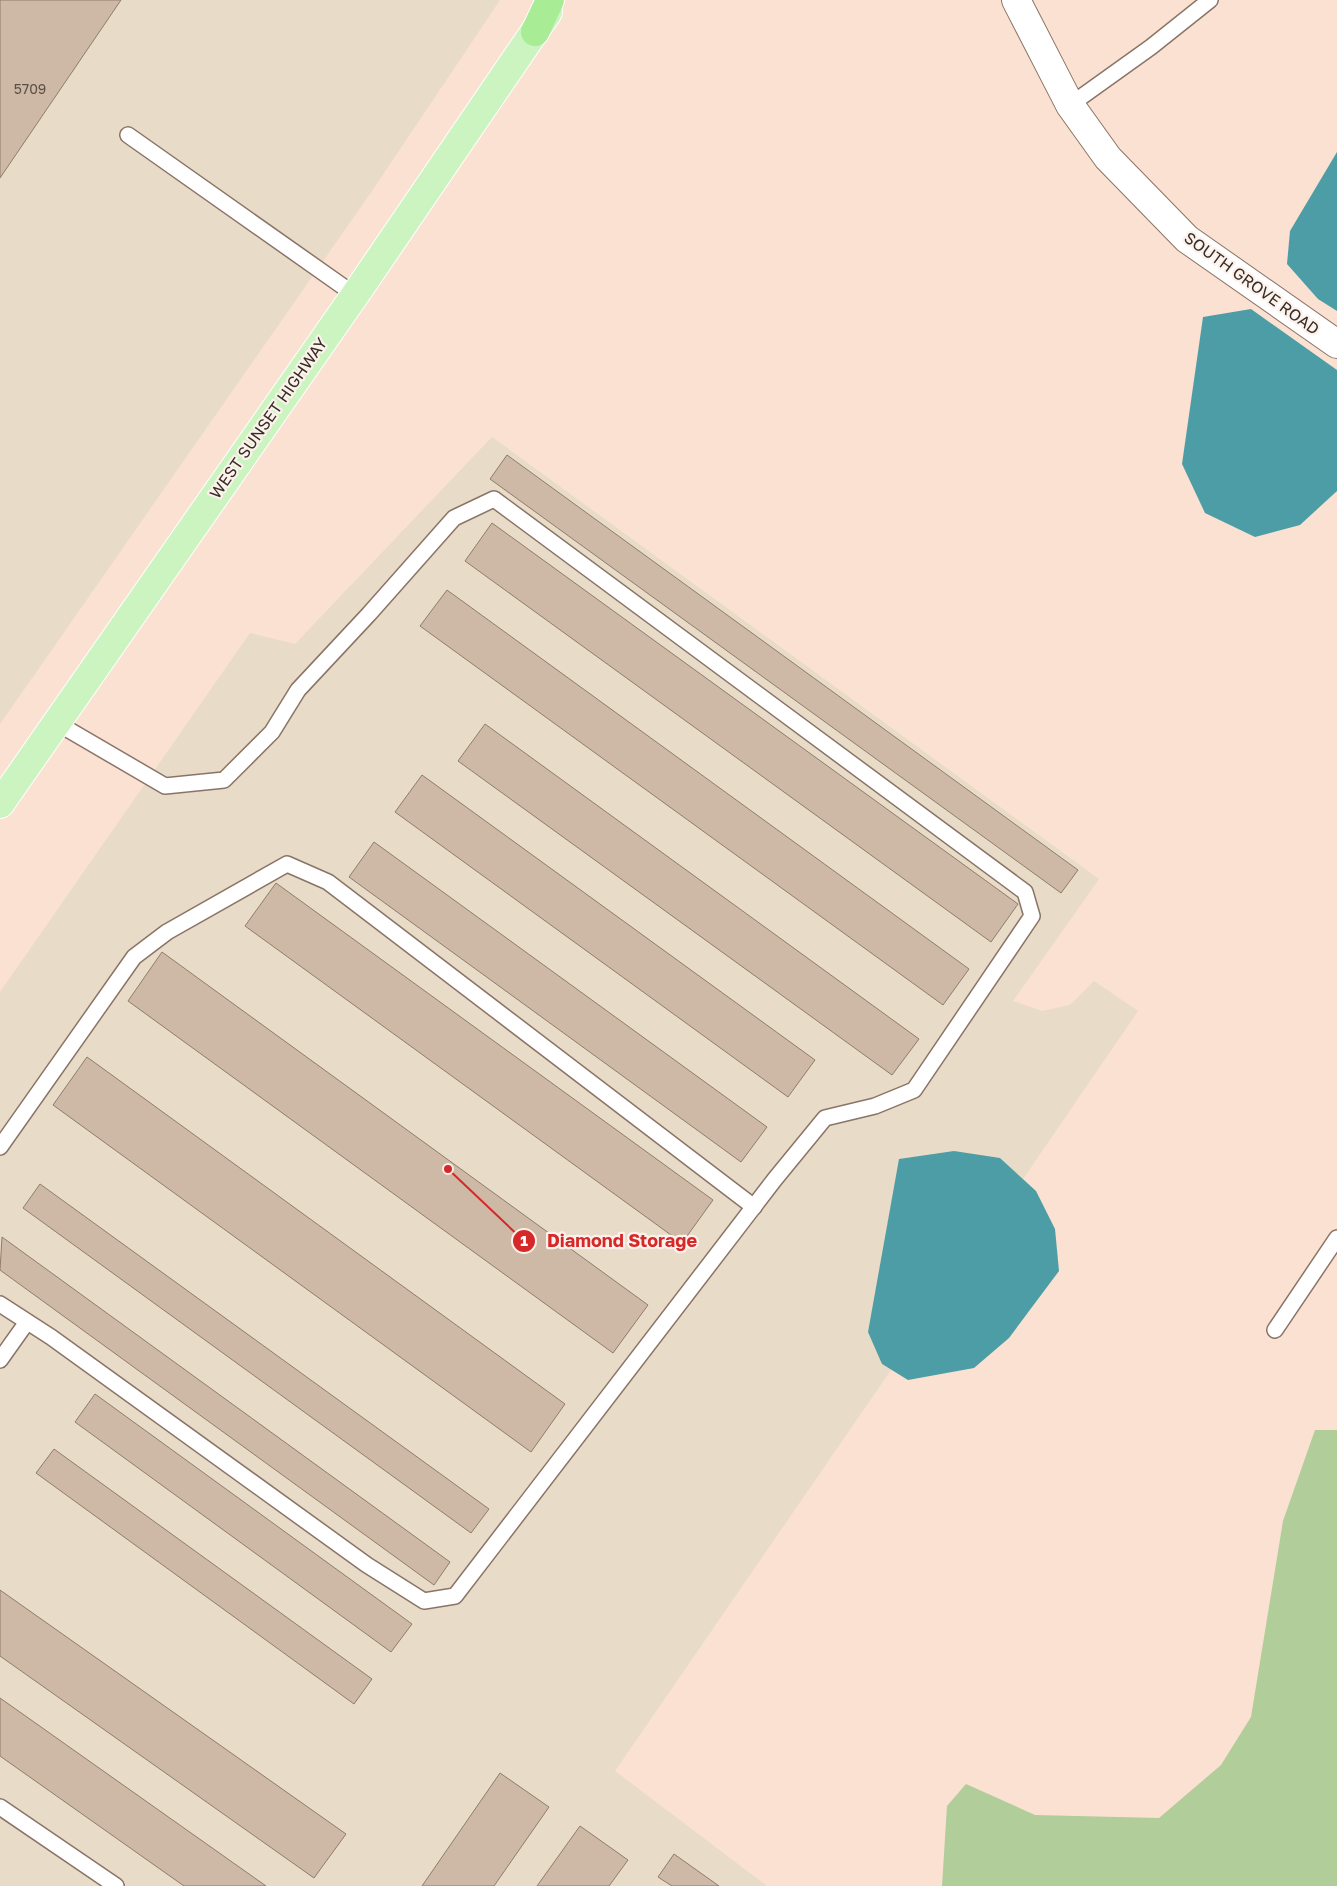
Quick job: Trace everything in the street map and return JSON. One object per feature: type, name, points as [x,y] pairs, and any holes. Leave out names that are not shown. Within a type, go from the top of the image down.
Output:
[{"type":"highway","points":[[535,32],[550,0]]},
{"type":"main road","name":"WEST SUNSET HIGHWAY","points":[[0,804],[557,0]]},
{"type":"street","name":"SOUTH GROVE ROAD","points":[[1016,0],[1070,105],[1108,158],[1187,239],[1337,344]]},
{"type":"lane","points":[[1070,105],[1151,47],[1210,0]]},
{"type":"lane","points":[[128,135],[354,295]]},
{"type":"lane","points":[[0,1304],[28,1322],[367,1565],[424,1601],[455,1596],[754,1206],[825,1118],[874,1106],[914,1090],[1032,916],[1025,892],[494,499],[454,518],[369,614],[298,690],[272,732],[224,780],[165,786],[57,723]]},
{"type":"lane","points":[[0,1148],[134,958],[167,932],[286,864],[328,882],[754,1206]]},
{"type":"lane","points":[[1275,1330],[1337,1238]]},
{"type":"lane","points":[[0,1360],[28,1322]]},
{"type":"lane","points":[[0,1807],[116,1886]]},
{"type":"shaded area","points":[[0,0],[500,0],[374,188],[0,724]]},
{"type":"shaded area","points":[[492,437],[1099,879],[1013,1001],[1042,1011],[1070,1005],[1094,981],[1138,1011],[1023,1179],[1000,1158],[881,1364],[891,1370],[615,1771],[767,1886],[0,1886],[0,992],[250,633],[295,644]]},
{"type":"green space","points":[[1315,1430],[1337,1430],[1337,1886],[942,1886],[947,1806],[966,1784],[1035,1815],[1159,1818],[1221,1765],[1251,1717],[1283,1521]]},
{"type":"water","points":[[1337,152],[1337,311],[1318,299],[1287,264],[1290,231]]},
{"type":"water","points":[[1251,309],[1337,370],[1337,491],[1300,525],[1255,537],[1205,513],[1182,464],[1203,317]]},
{"type":"water","points":[[954,1151],[1000,1158],[1036,1191],[1055,1229],[1059,1271],[1009,1338],[974,1368],[908,1380],[882,1364],[868,1332],[899,1159]]},
{"type":"building","points":[[0,0],[121,0],[0,178]]},
{"type":"building","points":[[507,455],[1078,870],[1061,893],[490,479]]},
{"type":"building","points":[[492,523],[1018,904],[991,942],[465,561]]},
{"type":"building","points":[[447,590],[969,969],[943,1005],[420,626]]},
{"type":"building","points":[[485,724],[919,1039],[892,1075],[458,761]]},
{"type":"building","points":[[422,775],[815,1060],[788,1097],[395,812]]},
{"type":"building","points":[[374,842],[767,1127],[741,1162],[349,877]]},
{"type":"building","points":[[276,883],[713,1200],[682,1243],[245,926]]},
{"type":"building","points":[[162,952],[648,1305],[613,1353],[128,1001]]},
{"type":"building","points":[[87,1057],[565,1404],[531,1452],[53,1105]]},
{"type":"building","points":[[40,1184],[489,1509],[471,1533],[23,1208]]},
{"type":"building","points":[[2,1237],[450,1562],[434,1585],[0,1270]]},
{"type":"building","points":[[95,1394],[412,1624],[391,1652],[75,1422]]},
{"type":"building","points":[[54,1449],[372,1679],[354,1704],[36,1473]]},
{"type":"building","points":[[0,1590],[346,1834],[314,1878],[0,1656]]},
{"type":"building","points":[[0,1698],[266,1886],[184,1886],[0,1756]]},
{"type":"building","points":[[500,1773],[549,1807],[494,1886],[422,1886]]},
{"type":"building","points":[[580,1826],[628,1860],[609,1886],[537,1886]]},
{"type":"building","points":[[674,1854],[719,1886],[672,1886],[658,1877]]},
{"type":"place","name":"Diamond Storage","points":[[448,1169]]}]
